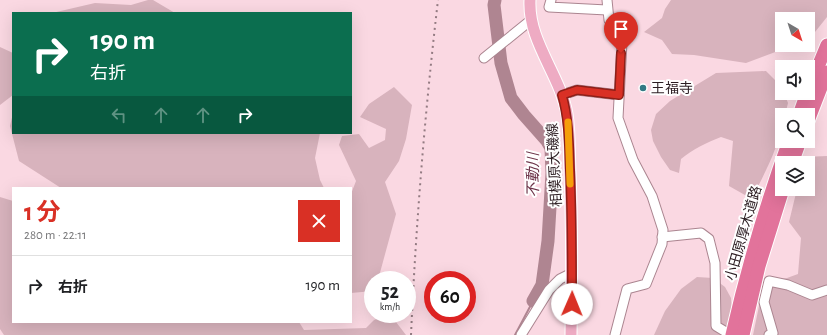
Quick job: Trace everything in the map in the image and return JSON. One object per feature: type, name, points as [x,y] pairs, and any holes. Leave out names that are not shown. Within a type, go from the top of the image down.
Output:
[{"type":"highway","points":[[815,75],[827,45]]},
{"type":"highway","points":[[813,108],[827,72]]},
{"type":"highway","name":"小田原厚木道路","points":[[729,333],[761,224],[787,148]]},
{"type":"highway","name":"小田原厚木道路","points":[[743,335],[759,266],[781,196]]},
{"type":"main road","name":"相模原大磯線","points":[[530,0],[531,20],[537,38],[562,95],[567,115],[572,209],[571,335]]},
{"type":"street","points":[[551,0],[550,7],[607,10]]},
{"type":"street","points":[[607,0],[609,20],[619,33],[622,42],[618,118],[633,160],[652,196],[663,230],[662,244],[646,284],[627,289],[615,335]]},
{"type":"street","points":[[484,58],[531,20]]},
{"type":"street","points":[[562,95],[577,90],[619,95]]},
{"type":"street","points":[[662,237],[701,233],[709,239],[715,263],[716,326],[729,333]]},
{"type":"street","points":[[521,335],[549,290],[560,279],[572,273]]},
{"type":"street","points":[[770,335],[773,333],[764,302],[768,281],[788,285],[812,295],[827,290]]},
{"type":"shaded area","points":[[153,0],[173,12],[56,12],[95,3],[131,5]]},
{"type":"shaded area","points":[[671,0],[827,0],[827,17],[815,32],[815,12],[775,12],[775,52],[746,63],[694,55],[672,54],[662,40],[644,32],[662,18],[665,9]]},
{"type":"shaded area","points":[[0,47],[12,53],[12,96],[0,105]]},
{"type":"shaded area","points":[[766,71],[775,80],[775,100],[787,100],[788,103],[787,108],[775,108],[776,148],[752,199],[729,186],[733,141],[721,137],[695,149],[681,159],[679,173],[670,170],[653,141],[651,130],[656,114],[670,101],[716,73]]},
{"type":"shaded area","points":[[394,87],[412,105],[406,139],[399,161],[385,182],[396,214],[380,271],[364,271],[364,292],[352,293],[352,191],[356,181],[339,145],[342,136],[359,134],[369,148],[385,140],[386,129],[360,117],[369,104]]},
{"type":"shaded area","points":[[12,117],[12,134],[10,126]]},
{"type":"shaded area","points":[[12,134],[320,134],[315,158],[320,180],[324,187],[59,187],[19,161]]},
{"type":"shaded area","points":[[827,156],[827,335],[753,335],[764,282],[787,278],[798,274],[801,238],[789,222],[795,196],[815,196],[815,157]]},
{"type":"shaded area","points":[[0,197],[12,201],[12,323],[300,323],[304,330],[366,328],[371,323],[397,323],[406,335],[4,335],[0,329]]},
{"type":"shaded area","points":[[697,277],[713,278],[725,287],[731,298],[732,312],[727,335],[654,335],[665,311],[681,289]]},
{"type":"waterway","name":"不動川","points":[[495,0],[494,5],[501,63],[511,98],[547,141],[551,148],[552,173],[548,241],[542,285],[533,301]]},
{"type":"waterway","name":"不動川","points":[[515,335],[533,301]]},
{"type":"railway","points":[[411,335],[422,167],[438,0]]},
{"type":"slow traffic","points":[[568,122],[570,184]]},
{"type":"place","name":"王福寺","points":[[643,88]]},
{"type":"route","points":[[572,304],[572,209],[570,163],[567,115],[562,95],[577,90],[619,95],[621,53]]}]
